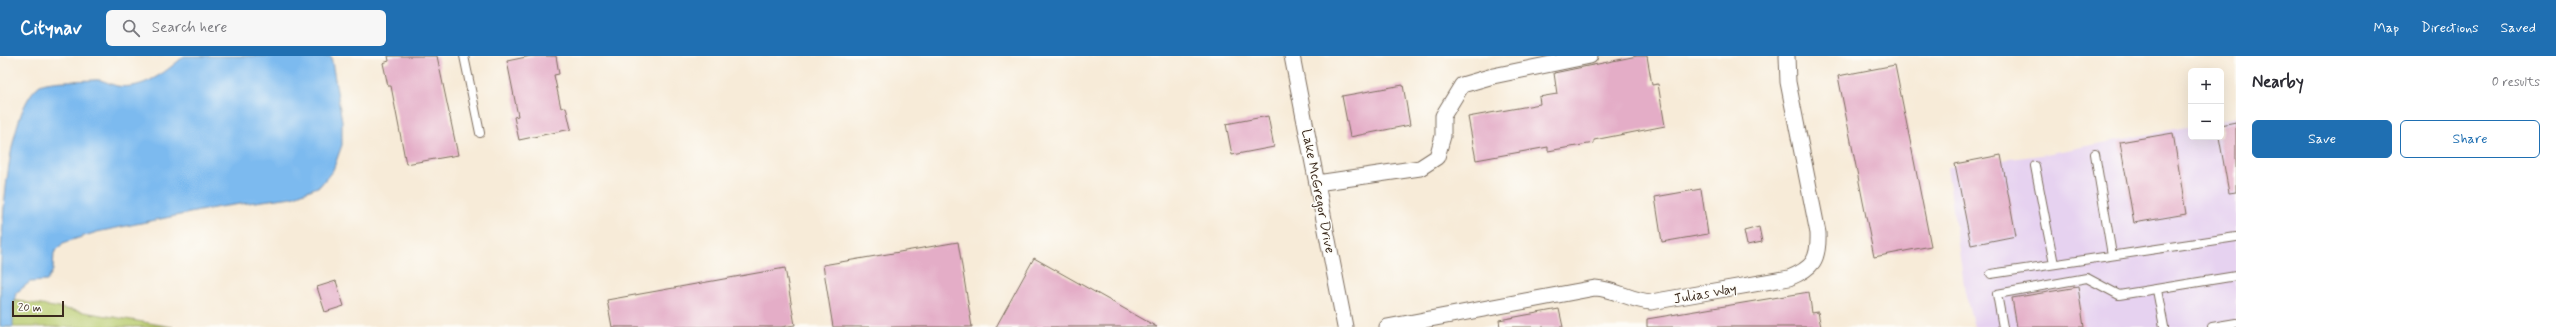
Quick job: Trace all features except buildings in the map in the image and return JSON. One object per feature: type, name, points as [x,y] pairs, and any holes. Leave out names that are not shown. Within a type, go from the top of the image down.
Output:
[{"type":"street","name":"Lake McGregor Drive","points":[[1292,56],[1345,327]]},
{"type":"street","points":[[1317,183],[1420,168],[1437,156],[1443,136],[1443,116],[1462,85],[1493,76],[1590,56]]},
{"type":"street","name":"Julias Way","points":[[1387,327],[1595,288],[1609,288],[1638,301],[1651,302],[1789,278],[1805,272],[1814,261],[1818,249],[1818,233],[1788,82],[1787,56]]},
{"type":"lane","points":[[464,56],[480,133]]},
{"type":"lane","points":[[2095,154],[2112,256]]},
{"type":"lane","points":[[2035,166],[2054,264]]},
{"type":"lane","points":[[1991,274],[2236,237]]},
{"type":"lane","points":[[2003,327],[1997,294],[2087,278],[2119,296],[2236,276]]},
{"type":"lane","points":[[2157,290],[2164,327]]},
{"type":"lane","points":[[2212,327],[2236,323]]},
{"type":"shaded area","points":[[2236,117],[2236,327],[1974,327],[1965,292],[1947,167],[2041,155],[2188,127],[2188,140],[2224,140],[2224,119]]},
{"type":"green space","points":[[0,298],[173,327],[0,327]]},
{"type":"water","points":[[184,56],[331,56],[342,121],[342,145],[333,170],[320,186],[292,197],[219,207],[97,232],[63,243],[54,253],[53,270],[47,281],[30,282],[16,293],[13,308],[13,327],[0,327],[2,235],[5,197],[10,160],[17,127],[27,101],[40,85],[51,82],[97,80],[117,86],[127,87],[136,85],[162,74]]}]
